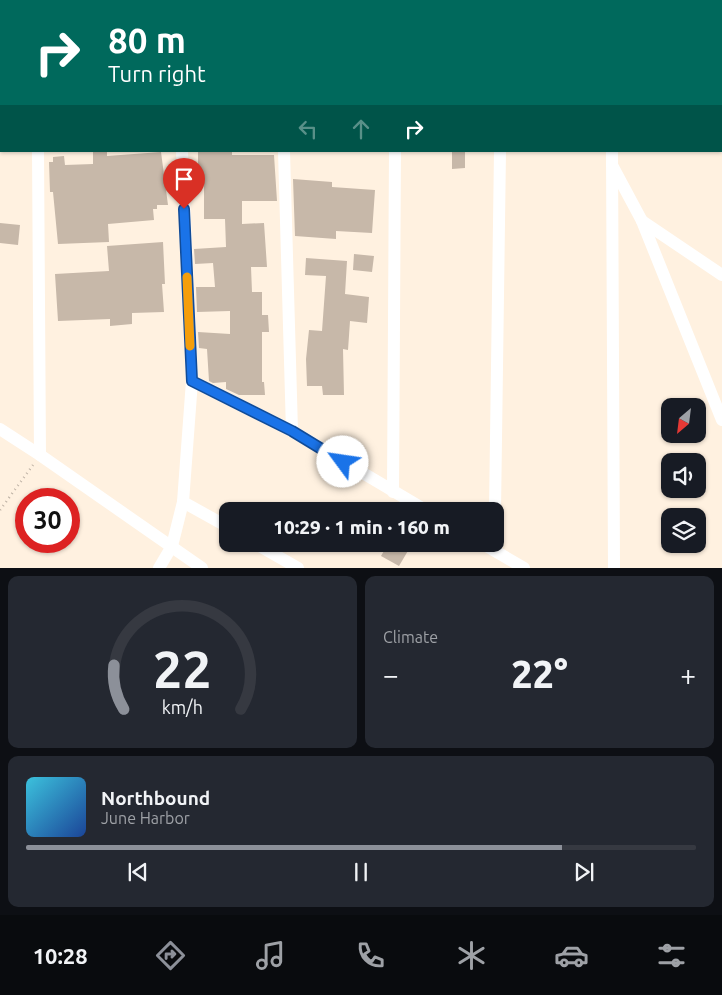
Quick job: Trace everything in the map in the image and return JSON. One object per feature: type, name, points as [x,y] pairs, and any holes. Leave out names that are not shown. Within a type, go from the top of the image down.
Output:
[{"type":"street","points":[[38,152],[40,455]]},
{"type":"street","points":[[159,568],[172,546],[183,502],[192,381],[182,152]]},
{"type":"street","points":[[284,152],[292,431]]},
{"type":"street","points":[[393,492],[395,152]]},
{"type":"street","points":[[495,502],[500,152]]},
{"type":"street","points":[[612,157],[642,221],[722,420]]},
{"type":"street","points":[[612,157],[614,568]]},
{"type":"street","points":[[642,221],[722,275]]},
{"type":"street","points":[[192,381],[292,431],[411,502]]},
{"type":"street","points":[[0,429],[202,568]]},
{"type":"street","points":[[183,502],[219,522]]},
{"type":"street","points":[[270,552],[298,568]]},
{"type":"street","points":[[500,552],[524,568]]},
{"type":"path","points":[[0,510],[40,455]]},
{"type":"building","points":[[93,152],[107,152],[107,156],[161,152],[168,205],[157,205],[157,209],[153,209],[154,220],[108,224],[109,242],[58,244],[53,192],[50,192],[49,162],[53,162],[53,157],[64,156],[65,165],[93,164]]},
{"type":"building","points":[[198,152],[232,152],[232,155],[274,155],[277,201],[242,201],[242,224],[264,223],[267,267],[251,267],[252,292],[262,292],[262,315],[268,315],[269,332],[262,332],[262,382],[264,382],[265,395],[239,395],[226,389],[226,382],[213,383],[209,381],[207,349],[199,348],[198,332],[230,334],[230,311],[197,312],[196,287],[215,287],[213,263],[195,264],[194,249],[226,247],[225,219],[204,219],[204,177],[191,177],[191,165],[198,165]]},
{"type":"building","points":[[452,152],[465,152],[465,168],[452,169]]},
{"type":"building","points":[[293,179],[332,182],[332,187],[375,190],[372,233],[336,231],[336,239],[295,236]]},
{"type":"building","points":[[0,223],[20,225],[18,245],[0,243]]},
{"type":"building","points":[[163,242],[165,284],[162,284],[164,312],[132,313],[132,324],[110,326],[110,319],[58,321],[55,274],[109,271],[107,246]]},
{"type":"building","points":[[354,254],[374,256],[372,272],[353,270]]},
{"type":"building","points":[[306,258],[347,261],[345,294],[369,297],[367,323],[350,321],[348,350],[343,349],[344,395],[323,395],[322,386],[307,386],[306,359],[309,330],[322,331],[326,276],[305,275]]},
{"type":"building","points":[[383,552],[407,552],[399,566],[381,556]]},
{"type":"slow traffic","points":[[187,277],[190,346]]},
{"type":"route","points":[[184,209],[192,381],[292,431],[343,462]]}]
